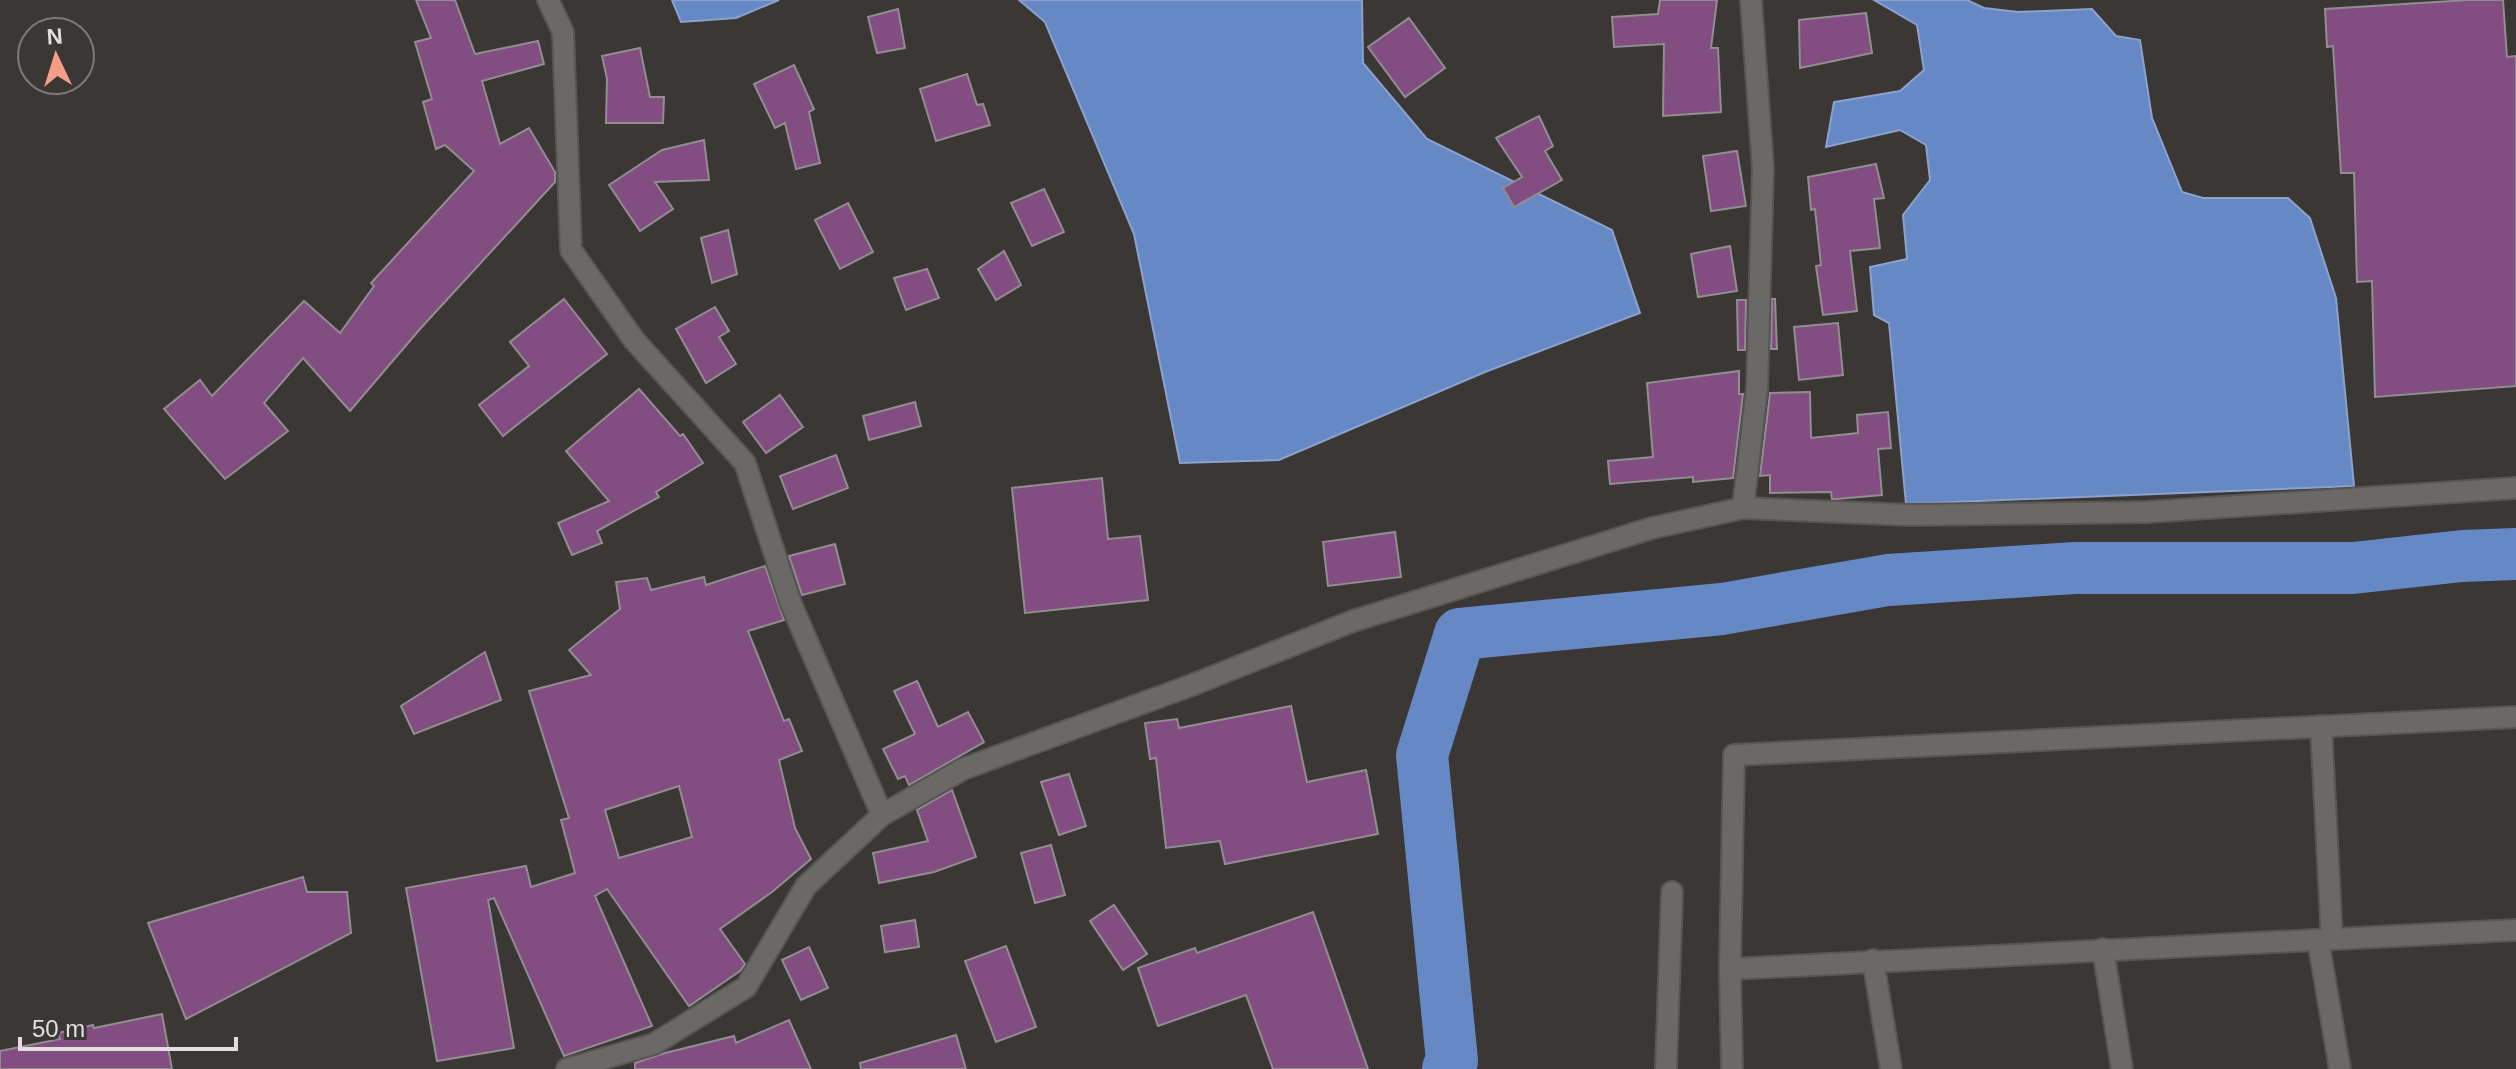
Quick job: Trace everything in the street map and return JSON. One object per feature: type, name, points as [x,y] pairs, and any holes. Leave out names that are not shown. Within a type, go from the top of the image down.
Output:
[{"type":"street","points":[[548,0],[563,32],[571,250],[634,340],[745,463],[791,604],[882,815]]},
{"type":"street","points":[[1743,508],[1757,389],[1763,168],[1751,0]]},
{"type":"street","points":[[567,1069],[654,1044],[746,987],[806,886],[882,815],[963,769],[1192,685],[1353,621],[1652,528],[1743,508],[1910,515],[2147,512],[2516,488]]},
{"type":"street","points":[[1732,1069],[1730,969],[1734,755],[2516,717]]},
{"type":"street","points":[[2321,726],[2325,939],[2340,1069]]},
{"type":"street","points":[[1666,1069],[1672,892]]},
{"type":"street","points":[[1730,969],[2516,930]]},
{"type":"street","points":[[2103,949],[2122,1069]]},
{"type":"street","points":[[1873,960],[1891,1069]]},
{"type":"water","points":[[672,0],[779,0],[736,18],[681,22]]},
{"type":"water","points":[[1019,0],[1362,0],[1363,63],[1427,139],[1612,230],[1640,313],[1485,372],[1279,460],[1180,463],[1134,234],[1045,22]]},
{"type":"water","points":[[1874,0],[1967,0],[1984,8],[2018,12],[2092,9],[2116,36],[2140,40],[2152,118],[2182,192],[2203,198],[2288,198],[2310,218],[2336,298],[2354,486],[1906,504],[1889,323],[1874,315],[1870,267],[1907,259],[1903,215],[1930,180],[1926,145],[1900,130],[1826,147],[1834,102],[1900,91],[1924,70],[1917,25]]},
{"type":"building","points":[[416,0],[455,0],[475,54],[538,41],[544,64],[482,81],[500,144],[529,128],[555,172],[555,182],[420,329],[350,411],[303,358],[264,403],[288,431],[225,479],[164,409],[200,380],[212,396],[304,301],[340,333],[374,286],[371,283],[474,171],[445,145],[436,149],[423,102],[432,99],[415,42],[431,38]]},
{"type":"building","points":[[1660,0],[1717,0],[1711,48],[1718,48],[1721,112],[1663,116],[1664,44],[1614,47],[1612,17],[1658,14]]},
{"type":"building","points":[[2503,0],[2507,57],[2516,56],[2516,386],[2375,397],[2372,281],[2357,282],[2354,173],[2341,173],[2333,46],[2327,47],[2325,9]]},
{"type":"building","points":[[898,9],[905,48],[877,53],[868,17]]},
{"type":"building","points":[[1866,13],[1872,53],[1800,68],[1799,20]]},
{"type":"building","points":[[1409,18],[1445,68],[1405,97],[1368,47]]},
{"type":"building","points":[[640,48],[650,97],[664,97],[663,123],[606,123],[607,79],[602,56]]},
{"type":"building","points":[[794,65],[814,109],[809,112],[820,163],[796,169],[785,123],[775,128],[754,84]]},
{"type":"building","points":[[967,74],[977,105],[983,104],[990,125],[936,141],[920,89]]},
{"type":"building","points":[[1539,116],[1553,146],[1545,151],[1562,180],[1514,207],[1503,188],[1522,177],[1496,138]]},
{"type":"building","points":[[704,140],[709,180],[655,182],[673,209],[640,231],[609,185],[662,150]]},
{"type":"building","points":[[1737,151],[1746,206],[1711,211],[1703,156]]},
{"type":"building","points":[[1876,164],[1884,198],[1874,199],[1880,248],[1850,251],[1857,311],[1823,315],[1816,266],[1821,265],[1815,209],[1811,210],[1808,177]]},
{"type":"building","points":[[1044,189],[1064,232],[1032,246],[1011,203]]},
{"type":"building","points":[[848,203],[873,252],[840,269],[815,220]]},
{"type":"building","points":[[728,230],[737,274],[712,283],[701,238]]},
{"type":"building","points":[[1730,246],[1737,291],[1698,297],[1691,254]]},
{"type":"building","points":[[1004,251],[1021,285],[996,300],[978,269]]},
{"type":"building","points":[[927,269],[939,298],[906,310],[894,278]]},
{"type":"building","points":[[564,299],[607,354],[503,436],[479,405],[529,366],[510,342]]},
{"type":"building","points":[[1772,299],[1775,299],[1777,349],[1771,349]]},
{"type":"building","points":[[1737,300],[1746,300],[1745,350],[1738,350]]},
{"type":"building","points":[[715,307],[729,331],[719,337],[736,364],[706,383],[676,329]]},
{"type":"building","points":[[1838,323],[1843,375],[1799,380],[1794,327]]},
{"type":"building","points":[[1739,371],[1739,394],[1743,394],[1733,478],[1693,482],[1693,477],[1610,484],[1608,461],[1653,457],[1647,383]]},
{"type":"building","points":[[639,389],[680,436],[683,434],[703,463],[656,492],[659,497],[597,531],[602,543],[572,555],[558,523],[609,501],[566,451]]},
{"type":"building","points":[[1810,392],[1811,438],[1858,433],[1857,415],[1888,412],[1891,448],[1878,449],[1882,495],[1832,499],[1831,492],[1770,493],[1770,475],[1760,476],[1770,393]]},
{"type":"building","points":[[780,395],[803,427],[766,453],[743,422]]},
{"type":"building","points":[[915,402],[921,426],[869,440],[863,416]]},
{"type":"building","points":[[836,455],[848,488],[793,509],[780,476]]},
{"type":"building","points":[[1102,478],[1108,539],[1140,536],[1148,600],[1025,613],[1012,488]]},
{"type":"building","points":[[1395,532],[1401,577],[1328,586],[1323,542]]},
{"type":"building","points":[[835,544],[845,584],[802,595],[789,556]]},
{"type":"building","points":[[765,566],[784,620],[748,631],[784,721],[789,719],[802,751],[779,760],[795,828],[811,859],[720,929],[745,964],[740,971],[689,1006],[607,889],[595,896],[652,1026],[564,1056],[494,898],[488,900],[514,1048],[437,1061],[406,888],[526,866],[531,887],[575,873],[561,820],[569,818],[529,691],[591,675],[569,650],[620,609],[616,582],[647,578],[651,590],[704,577],[706,585]],"holes":[[[679,786],[692,837],[619,858],[605,810]]]},
{"type":"building","points":[[485,652],[501,700],[414,734],[401,706]]},
{"type":"building","points":[[917,681],[938,727],[968,712],[984,742],[909,785],[905,776],[898,779],[883,749],[915,734],[894,691]]},
{"type":"building","points":[[1291,706],[1307,782],[1366,770],[1378,834],[1225,864],[1220,841],[1166,848],[1156,758],[1150,759],[1145,723],[1177,719],[1179,728]]},
{"type":"building","points":[[1069,774],[1086,826],[1059,835],[1041,782]]},
{"type":"building","points":[[952,790],[976,857],[934,872],[879,883],[873,853],[928,841],[917,810]]},
{"type":"building","points":[[1051,845],[1065,895],[1035,903],[1021,853]]},
{"type":"building","points":[[303,877],[307,892],[347,892],[351,933],[186,1019],[148,923]]},
{"type":"building","points":[[1114,905],[1147,954],[1123,970],[1090,921]]},
{"type":"building","points":[[1313,912],[1368,1069],[1273,1069],[1246,995],[1158,1026],[1138,968],[1195,948],[1197,953]]},
{"type":"building","points":[[915,920],[919,947],[885,952],[881,926]]},
{"type":"building","points":[[1006,946],[1036,1027],[996,1042],[965,961]]},
{"type":"building","points":[[809,947],[828,988],[801,1000],[782,960]]},
{"type":"building","points":[[162,1014],[172,1069],[0,1069],[0,1051],[60,1039],[58,1033],[93,1025],[94,1028]]},
{"type":"building","points":[[789,1020],[811,1069],[635,1069],[635,1063],[665,1053],[734,1036],[736,1043]]},
{"type":"building","points":[[956,1035],[966,1069],[861,1069],[860,1063]]},
{"type":"waterway","points":[[1448,1069],[1452,1061],[1422,755],[1460,634],[1722,609],[1888,580],[2075,568],[2353,568],[2462,556],[2516,554]]}]
